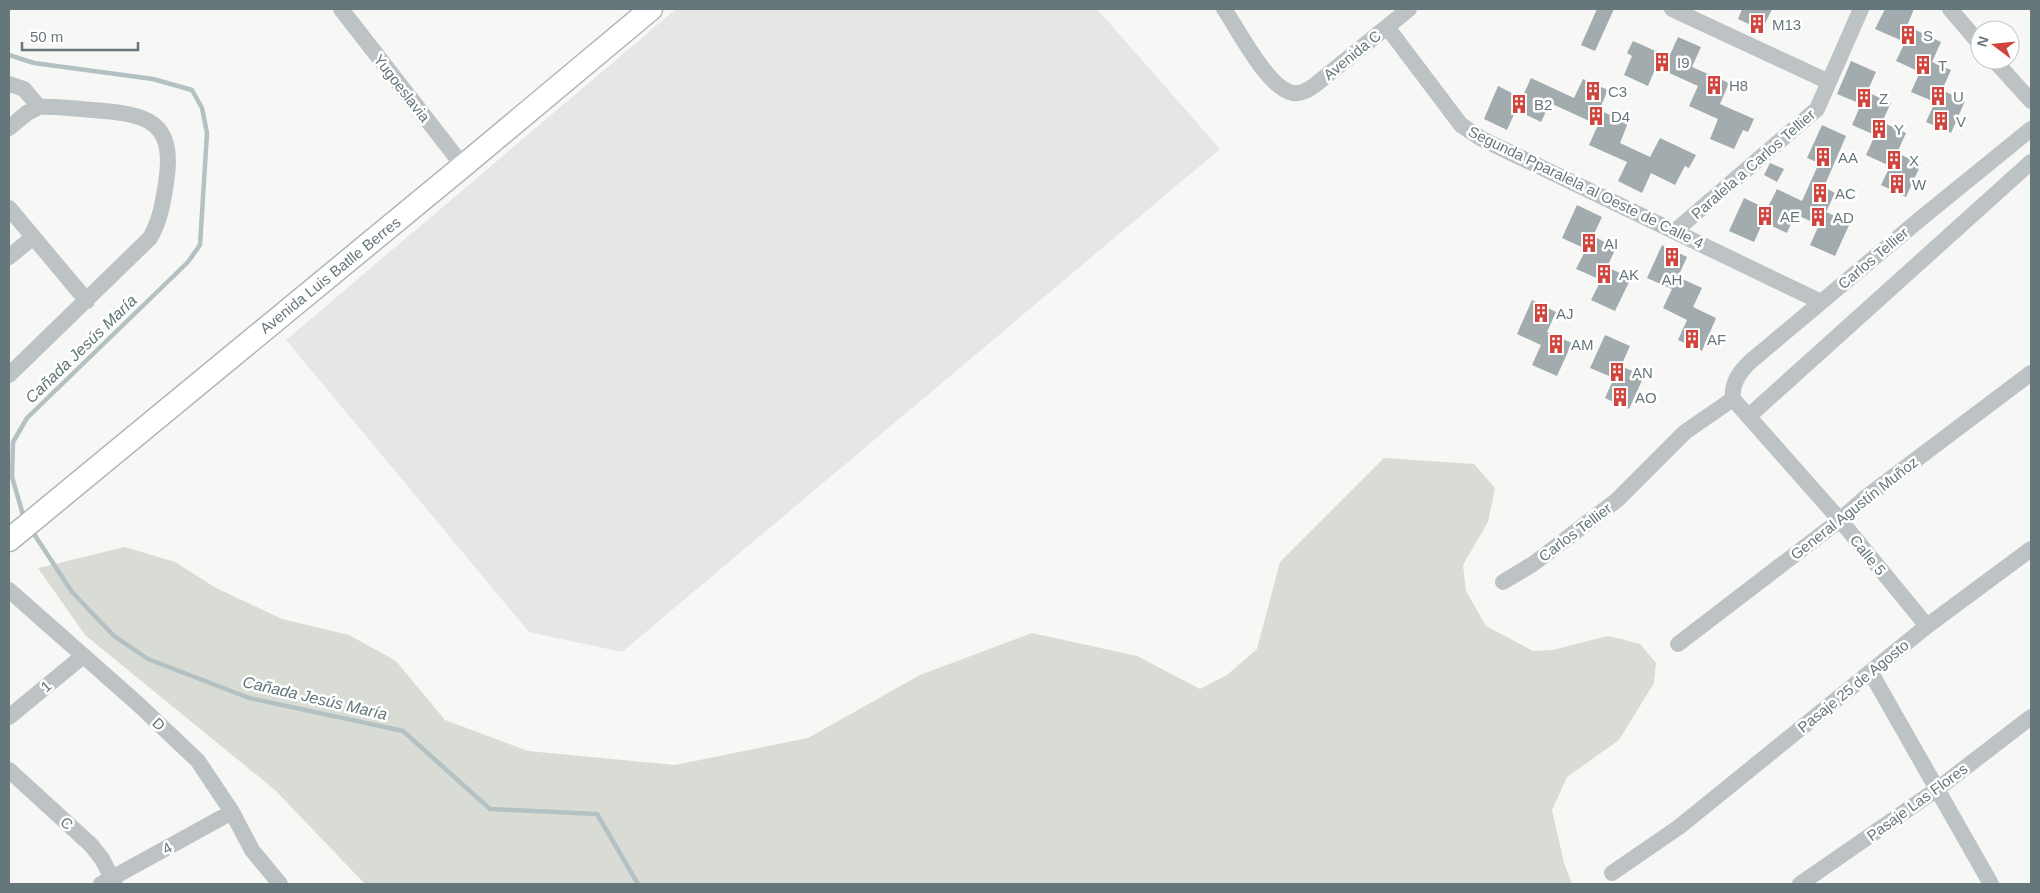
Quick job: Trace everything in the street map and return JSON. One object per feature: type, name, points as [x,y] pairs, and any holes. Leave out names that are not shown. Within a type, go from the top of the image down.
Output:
[{"type":"main road","name":"Avenida Luis Batlle Berres","points":[[9,540],[464,166],[651,9]]},
{"type":"street","name":"Yugoeslavia","points":[[341,9],[464,166]]},
{"type":"street","name":"Avenida C","points":[[1224,9],[1267,74],[1279,86],[1292,93],[1305,92],[1409,9]]},
{"type":"street","points":[[1672,9],[1829,82]]},
{"type":"street","name":"Paralela a Carlos Tellier","points":[[1675,231],[1817,109],[1861,9]]},
{"type":"street","points":[[1950,9],[1970,32]]},
{"type":"street","name":"Segunda Pparalela al Oeste de Calle 4","points":[[1387,27],[1462,125],[1482,139],[1821,302]]},
{"type":"street","points":[[2003,70],[2031,102]]},
{"type":"street","points":[[9,84],[24,88],[39,107]]},
{"type":"street","points":[[9,128],[26,113],[39,107],[133,114],[152,124],[160,131],[169,150],[170,162],[158,224],[150,238],[9,375]]},
{"type":"street","name":"Carlos Tellier","points":[[1503,582],[1533,564],[1617,500],[1685,432],[1733,399],[1732,389],[1747,364],[2031,129]]},
{"type":"street","points":[[1733,399],[1749,416],[2031,162]]},
{"type":"street","points":[[9,208],[32,238],[87,301]]},
{"type":"street","points":[[9,257],[32,238]]},
{"type":"street","name":"General Agustín Muñoz","points":[[1678,644],[1840,520],[1865,498],[2031,373]]},
{"type":"street","name":"Calle 5","points":[[1749,416],[1840,520],[1927,626]]},
{"type":"street","name":"Pasaje 25 de Agosto","points":[[1612,873],[1679,827],[1927,626],[2031,549]]},
{"type":"street","name":"D","points":[[9,590],[198,761],[232,812],[252,850],[280,884]]},
{"type":"street","name":"1","points":[[9,717],[83,656]]},
{"type":"street","points":[[1871,672],[1936,790],[1991,884]]},
{"type":"street","name":"Pasaje Las Flores","points":[[1800,884],[1936,790],[2031,718]]},
{"type":"street","name":"C","points":[[9,770],[90,845],[109,882]]},
{"type":"street","name":"4","points":[[109,882],[232,812]]},
{"type":"shaded area","points":[[676,9],[1097,9],[1220,149],[622,652],[529,632],[286,340]]},
{"type":"shaded area","points":[[1384,458],[1474,464],[1495,488],[1488,522],[1463,565],[1466,591],[1486,626],[1533,651],[1553,650],[1607,636],[1621,639],[1640,644],[1656,663],[1654,683],[1619,740],[1567,777],[1552,810],[1564,863],[1572,884],[365,884],[275,790],[85,635],[38,568],[125,547],[175,562],[216,588],[282,619],[349,635],[396,661],[445,720],[528,751],[675,765],[808,738],[920,675],[1032,633],[1137,656],[1200,689],[1227,675],[1257,649],[1280,562]]},
{"type":"building","points":[[1597,9],[1614,9],[1595,51],[1581,45]]},
{"type":"building","name":"M13","points":[[1742,9],[1772,9],[1762,30],[1738,19]]},
{"type":"building","points":[[1885,9],[1914,9],[1907,26],[1941,42],[1932,62],[1951,70],[1942,90],[1965,101],[1951,133],[1926,122],[1935,102],[1911,92],[1920,72],[1896,61],[1905,42],[1875,29]]},
{"type":"building","points":[[1678,37],[1701,47],[1692,67],[1729,83],[1720,104],[1754,119],[1748,132],[1743,130],[1734,149],[1710,139],[1718,119],[1689,106],[1698,86],[1656,67],[1648,86],[1624,75],[1632,56],[1627,53],[1633,41],[1669,57]]},
{"type":"building","points":[[1851,61],[1876,72],[1867,92],[1891,103],[1882,122],[1906,133],[1897,153],[1921,164],[1906,197],[1881,185],[1890,166],[1866,155],[1875,135],[1852,125],[1861,104],[1837,94]]},
{"type":"building","points":[[1531,78],[1574,98],[1583,79],[1608,90],[1599,110],[1628,123],[1620,143],[1650,157],[1660,138],[1696,155],[1689,168],[1685,166],[1675,185],[1651,173],[1642,193],[1618,181],[1627,162],[1589,145],[1598,125],[1550,103],[1541,122],[1516,110],[1507,130],[1484,119],[1498,86],[1522,98]]},
{"type":"building","points":[[1822,125],[1846,136],[1824,187],[1835,193],[1826,212],[1850,223],[1835,256],[1810,245],[1819,225],[1795,214],[1787,233],[1763,222],[1754,242],[1729,231],[1744,198],[1767,209],[1777,189],[1802,201],[1819,163],[1807,158]]},
{"type":"building","points":[[1770,163],[1784,169],[1777,182],[1764,175]]},
{"type":"building","points":[[1577,205],[1602,217],[1593,236],[1616,248],[1607,267],[1631,278],[1615,311],[1591,300],[1601,280],[1576,269],[1586,249],[1562,238]]},
{"type":"building","points":[[1662,245],[1687,257],[1678,277],[1702,288],[1693,307],[1716,318],[1702,351],[1678,340],[1687,320],[1663,308],[1672,289],[1647,278]]},
{"type":"building","points":[[1532,300],[1556,312],[1547,332],[1572,343],[1557,376],[1532,365],[1541,345],[1517,334]]},
{"type":"building","points":[[1605,335],[1630,346],[1621,366],[1644,376],[1629,409],[1605,398],[1614,378],[1590,368]]},
{"type":"waterway","name":"Cañada Jesús María","points":[[9,55],[34,63],[153,79],[192,90],[202,108],[207,133],[200,245],[188,262],[27,418],[13,442],[12,477],[24,518]]},
{"type":"waterway","name":"Cañada Jesús María","points":[[32,531],[72,592],[114,636],[148,659],[249,698],[403,731],[490,809],[597,814],[638,884]]},
{"type":"place","name":"M13","points":[[1757,24]]},
{"type":"place","name":"S","points":[[1908,35]]},
{"type":"place","name":"I9","points":[[1662,62]]},
{"type":"place","name":"T","points":[[1923,65]]},
{"type":"place","name":"H8","points":[[1714,85]]},
{"type":"place","name":"C3","points":[[1593,91]]},
{"type":"place","name":"U","points":[[1938,96]]},
{"type":"place","name":"Z","points":[[1864,98]]},
{"type":"place","name":"B2","points":[[1519,104]]},
{"type":"place","name":"D4","points":[[1596,116]]},
{"type":"place","name":"V","points":[[1941,121]]},
{"type":"place","name":"Y","points":[[1879,129]]},
{"type":"place","name":"AA","points":[[1823,157]]},
{"type":"place","name":"X","points":[[1894,160]]},
{"type":"place","name":"W","points":[[1897,184]]},
{"type":"place","name":"AC","points":[[1820,193]]},
{"type":"place","name":"AE","points":[[1765,216]]},
{"type":"place","name":"AD","points":[[1818,217]]},
{"type":"place","name":"AI","points":[[1589,243]]},
{"type":"place","name":"AH","points":[[1672,257]]},
{"type":"place","name":"AK","points":[[1604,274]]},
{"type":"place","name":"AJ","points":[[1541,313]]},
{"type":"place","name":"AF","points":[[1692,339]]},
{"type":"place","name":"AM","points":[[1556,344]]},
{"type":"place","name":"AN","points":[[1617,372]]},
{"type":"place","name":"AO","points":[[1620,397]]}]
